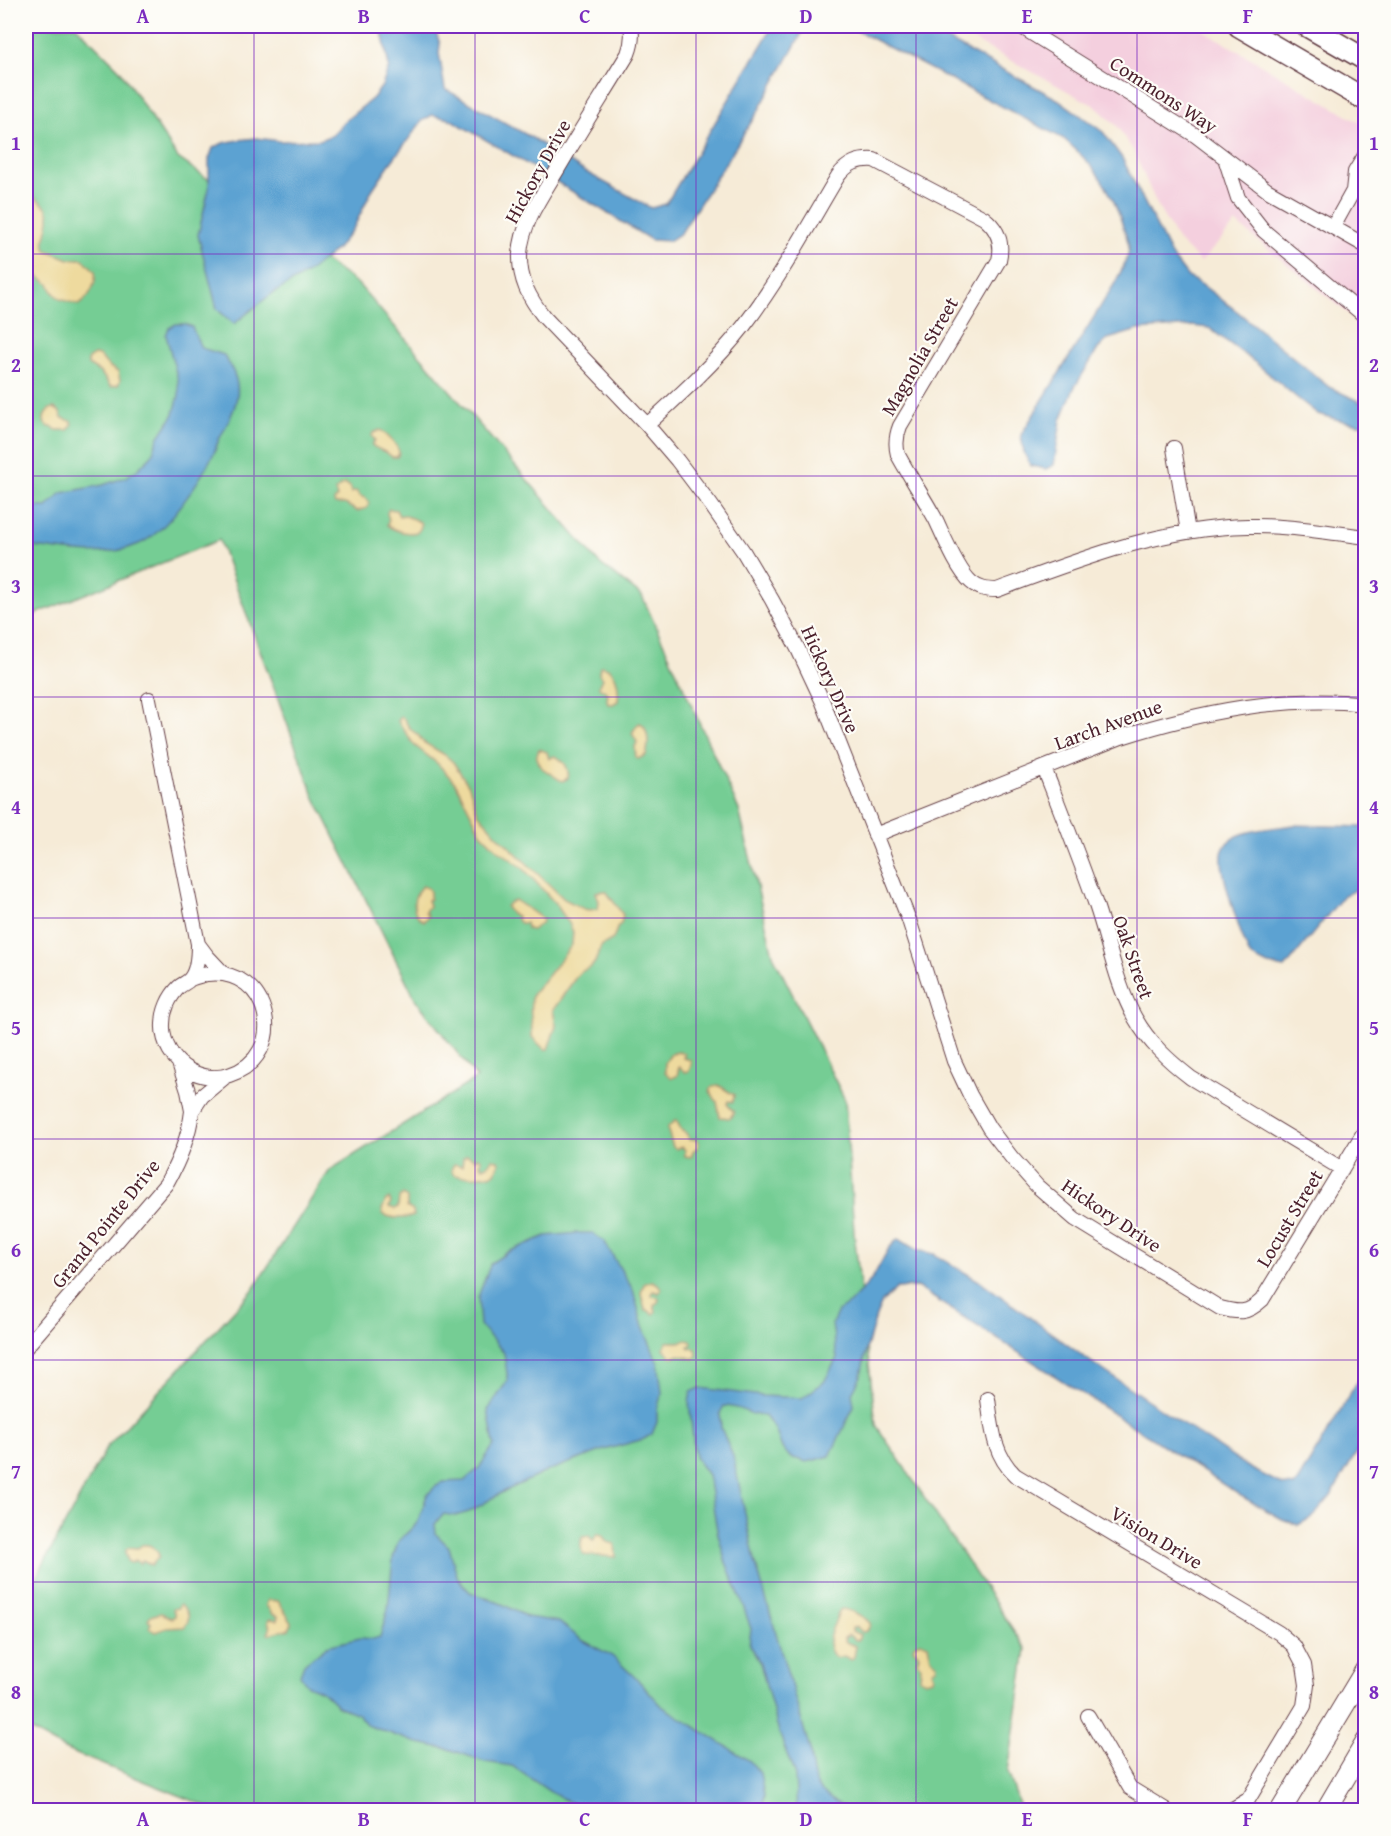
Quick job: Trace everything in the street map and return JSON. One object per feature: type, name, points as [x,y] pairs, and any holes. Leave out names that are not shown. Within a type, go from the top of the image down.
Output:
[{"type":"main road","points":[[1239,26],[1365,100]]},
{"type":"main road","points":[[1250,26],[1286,41],[1365,88]]},
{"type":"main road","points":[[1307,26],[1365,60]]},
{"type":"main road","points":[[1281,1810],[1365,1669]]},
{"type":"main road","points":[[1326,1810],[1365,1742]]},
{"type":"street","name":"Hickory Drive","points":[[631,26],[632,44],[628,54],[549,184],[530,218],[523,237],[520,257],[525,286],[532,301],[544,317],[647,425],[677,460],[743,551],[772,600],[822,700],[909,920],[954,1061],[989,1128],[1037,1186],[1075,1219],[1220,1308],[1235,1312]]},
{"type":"street","name":"Commons Way","points":[[1020,26],[1195,135],[1267,190],[1365,246]]},
{"type":"street","points":[[1333,227],[1353,191],[1355,171],[1365,154]]},
{"type":"street","name":"Commons Way","points":[[1225,158],[1238,198],[1264,231],[1365,317]]},
{"type":"street","name":"Magnolia Street","points":[[647,425],[716,359],[743,327],[844,168],[864,159],[874,160],[984,218],[991,224],[1000,240],[999,261],[906,416],[896,435],[895,445],[898,455],[968,580],[986,590],[997,590],[1077,560],[1124,546],[1223,527],[1275,526],[1365,537]]},
{"type":"street","points":[[1353,191],[1365,183]]},
{"type":"street","points":[[1174,448],[1188,532]]},
{"type":"street","name":"Grand Pointe Drive","points":[[149,699],[198,944],[198,955],[190,979],[170,998],[164,1011],[163,1025],[167,1046],[179,1063],[192,1111]]},
{"type":"street","name":"Larch Avenue","points":[[875,835],[1161,724],[1202,714],[1275,704],[1317,702],[1365,704]]},
{"type":"street","name":"Oak Street","points":[[1044,768],[1087,877],[1125,997],[1141,1028],[1164,1055],[1191,1078],[1342,1169]]},
{"type":"street","name":"Grand Pointe Drive","points":[[26,1347],[166,1184],[185,1144],[192,1111],[202,1096],[225,1076],[246,1067],[254,1059],[265,1039],[266,1014],[255,992],[236,978],[224,974],[198,944]]},
{"type":"street","points":[[190,979],[206,974],[224,974]]},
{"type":"street","points":[[179,1063],[201,1075],[225,1076]]},
{"type":"street","name":"Locust Street","points":[[1235,1312],[1255,1307],[1262,1300],[1365,1129]]},
{"type":"street","name":"Vision Drive","points":[[988,1399],[997,1450],[1015,1474],[1287,1639],[1294,1646],[1304,1665],[1307,1685],[1304,1706],[1248,1800],[1231,1810]]},
{"type":"street","points":[[1088,1716],[1130,1788],[1166,1810]]},
{"type":"shaded area","points":[[947,26],[1196,26],[1365,126],[1365,327],[1236,223],[1201,262],[1178,241],[1158,207],[1133,150],[1117,126],[1095,106]]},
{"type":"green space","points":[[26,26],[76,26],[120,70],[178,158],[358,284],[599,563],[642,596],[739,810],[773,955],[845,1100],[854,1232],[876,1425],[1026,1649],[1008,1772],[1021,1810],[216,1810],[64,1749],[26,1728],[26,1596],[107,1447],[252,1291],[330,1170],[477,1078],[416,1000],[314,796],[219,540],[26,618]]},
{"type":"sand","points":[[26,191],[43,204],[48,211],[46,250],[69,259],[83,259],[95,271],[92,290],[79,305],[60,299],[49,284],[31,271],[26,262],[28,249]]},
{"type":"sand","points":[[94,355],[100,356],[108,366],[118,372],[120,381],[118,385],[111,387],[101,373],[88,365],[88,359]]},
{"type":"sand","points":[[54,408],[59,411],[62,418],[71,421],[72,425],[68,430],[56,430],[45,424],[45,414]]},
{"type":"sand","points":[[380,430],[397,447],[399,453],[397,457],[392,457],[372,445],[375,440],[373,433]]},
{"type":"sand","points":[[344,484],[350,487],[351,493],[356,491],[367,499],[369,503],[367,508],[357,511],[345,504],[335,504],[337,497],[335,491]]},
{"type":"sand","points":[[389,509],[396,510],[399,516],[404,515],[420,522],[421,528],[414,533],[408,533],[391,528],[387,525]]},
{"type":"sand","points":[[602,666],[611,671],[616,679],[618,701],[613,704],[608,704],[608,693],[599,687],[603,679],[599,673]]},
{"type":"sand","points":[[401,717],[423,742],[453,762],[469,786],[478,813],[496,834],[564,899],[584,909],[598,909],[599,901],[596,892],[606,891],[623,915],[613,939],[601,946],[595,962],[591,967],[580,972],[553,1010],[556,1026],[548,1049],[545,1050],[532,1037],[530,1005],[532,995],[572,945],[573,932],[555,903],[523,868],[497,849],[481,833],[456,784],[438,764],[414,745],[398,721]]},
{"type":"sand","points":[[640,723],[647,733],[648,746],[646,755],[638,759],[635,747],[637,742],[632,733]]},
{"type":"sand","points":[[539,749],[547,752],[549,759],[554,756],[563,762],[567,767],[568,778],[560,780],[542,768],[536,758]]},
{"type":"sand","points":[[422,886],[428,888],[430,892],[430,899],[427,900],[429,906],[425,911],[428,916],[424,921],[416,914],[414,905],[416,895]]},
{"type":"sand","points":[[515,900],[541,918],[542,922],[532,930],[527,929],[526,923],[520,923],[517,916],[510,913],[506,907]]},
{"type":"sand","points":[[685,1053],[683,1058],[691,1060],[691,1066],[689,1071],[685,1072],[679,1067],[677,1076],[672,1078],[665,1072],[665,1063],[671,1054]]},
{"type":"sand","points":[[718,1085],[734,1095],[733,1102],[728,1101],[727,1104],[734,1112],[730,1118],[720,1117],[717,1102],[710,1091],[712,1087]]},
{"type":"sand","points":[[676,1120],[689,1140],[695,1139],[699,1143],[691,1157],[685,1156],[685,1150],[682,1147],[676,1149],[673,1147],[667,1128]]},
{"type":"sand","points":[[467,1155],[475,1159],[480,1158],[482,1167],[488,1165],[492,1159],[498,1160],[495,1173],[475,1176],[454,1175],[451,1170],[454,1164],[462,1166],[463,1158]]},
{"type":"sand","points":[[403,1195],[407,1198],[407,1207],[413,1211],[414,1216],[398,1218],[383,1214],[382,1210],[386,1200],[389,1199],[391,1202],[389,1207],[395,1209],[398,1207],[399,1198]]},
{"type":"sand","points":[[652,1281],[661,1289],[659,1293],[652,1292],[652,1296],[659,1299],[654,1305],[656,1311],[654,1314],[645,1309],[641,1293],[644,1284]]},
{"type":"sand","points":[[691,1341],[689,1349],[696,1349],[697,1355],[694,1359],[680,1355],[671,1357],[664,1348],[667,1342]]},
{"type":"sand","points":[[597,1534],[602,1535],[607,1542],[615,1544],[616,1557],[584,1555],[581,1546],[583,1537],[589,1536],[593,1541]]},
{"type":"sand","points":[[142,1545],[153,1547],[159,1556],[151,1565],[143,1560],[140,1564],[135,1560],[132,1563],[128,1562],[125,1552],[127,1548],[138,1548]]},
{"type":"sand","points":[[268,1600],[278,1601],[292,1623],[289,1629],[268,1634],[270,1628],[268,1621],[277,1620],[278,1616],[272,1614],[266,1605]]},
{"type":"sand","points":[[180,1604],[188,1615],[188,1621],[184,1627],[167,1628],[155,1632],[149,1628],[150,1616],[161,1613],[172,1618],[175,1616],[173,1609],[178,1608]]},
{"type":"sand","points":[[841,1609],[857,1614],[870,1623],[864,1632],[857,1627],[852,1628],[852,1631],[860,1635],[858,1640],[849,1635],[844,1638],[845,1642],[856,1646],[854,1657],[851,1660],[844,1656],[836,1658],[829,1645],[831,1632]]},
{"type":"sand","points":[[920,1642],[928,1645],[931,1658],[937,1664],[932,1671],[933,1679],[925,1681],[920,1678],[921,1666],[917,1661],[919,1655],[913,1648]]},
{"type":"water","points":[[381,26],[434,26],[440,44],[439,53],[445,89],[651,208],[666,204],[773,26],[806,26],[757,113],[681,233],[669,241],[651,240],[450,119],[432,115],[422,121],[389,165],[372,190],[354,227],[337,249],[306,274],[270,295],[234,324],[217,309],[198,235],[209,188],[209,159],[213,148],[223,143],[256,138],[280,141],[320,140],[332,135],[373,98],[382,86],[389,67]]},
{"type":"water","points":[[848,26],[922,26],[1059,100],[1103,132],[1122,158],[1171,255],[1188,277],[1238,312],[1329,387],[1365,404],[1365,425],[1318,414],[1209,328],[1193,326],[1138,330],[1108,339],[1098,349],[1074,388],[1061,420],[1054,465],[1046,469],[1031,466],[1024,453],[1021,435],[1115,283],[1127,258],[1128,243],[1119,213],[1101,178],[1064,139]]},
{"type":"water","points":[[176,324],[192,327],[201,348],[224,355],[234,373],[238,391],[230,417],[214,453],[192,490],[161,529],[150,538],[125,549],[97,553],[26,546],[26,506],[47,507],[62,493],[103,485],[126,477],[152,455],[158,438],[174,414],[179,395],[178,380],[166,335],[169,328]]},
{"type":"water","points":[[1294,825],[1365,827],[1365,886],[1344,895],[1285,968],[1268,965],[1250,956],[1227,889],[1222,854],[1228,842],[1241,834]]},
{"type":"water","points":[[592,1233],[604,1241],[633,1290],[643,1327],[658,1363],[661,1383],[662,1393],[657,1409],[657,1422],[652,1434],[644,1439],[604,1450],[550,1470],[503,1492],[469,1512],[455,1516],[444,1514],[435,1524],[436,1534],[449,1547],[458,1579],[470,1592],[502,1604],[527,1617],[559,1622],[582,1640],[612,1656],[663,1707],[750,1761],[760,1773],[764,1795],[762,1810],[585,1810],[552,1793],[512,1766],[485,1762],[452,1750],[414,1742],[367,1725],[358,1714],[338,1706],[322,1691],[307,1685],[300,1675],[304,1664],[327,1646],[360,1638],[380,1637],[388,1609],[393,1558],[398,1542],[418,1522],[427,1495],[443,1482],[464,1481],[479,1468],[494,1445],[488,1410],[508,1380],[504,1353],[480,1325],[478,1297],[491,1263],[508,1252],[546,1236]]},
{"type":"water","points":[[898,1239],[917,1250],[934,1254],[984,1284],[1094,1364],[1246,1466],[1283,1485],[1295,1486],[1365,1369],[1365,1438],[1331,1496],[1313,1517],[1298,1525],[1282,1519],[1241,1496],[917,1287],[897,1288],[882,1302],[876,1316],[861,1376],[852,1393],[854,1406],[830,1456],[807,1462],[790,1457],[782,1448],[775,1429],[765,1416],[724,1406],[720,1413],[721,1428],[733,1456],[755,1561],[810,1750],[815,1781],[830,1799],[850,1810],[797,1810],[795,1776],[779,1732],[760,1663],[749,1645],[751,1629],[725,1560],[717,1530],[708,1475],[695,1457],[689,1402],[691,1392],[700,1388],[763,1396],[802,1398],[824,1382],[837,1358],[832,1324],[838,1311],[850,1303],[872,1279],[889,1248]]}]
